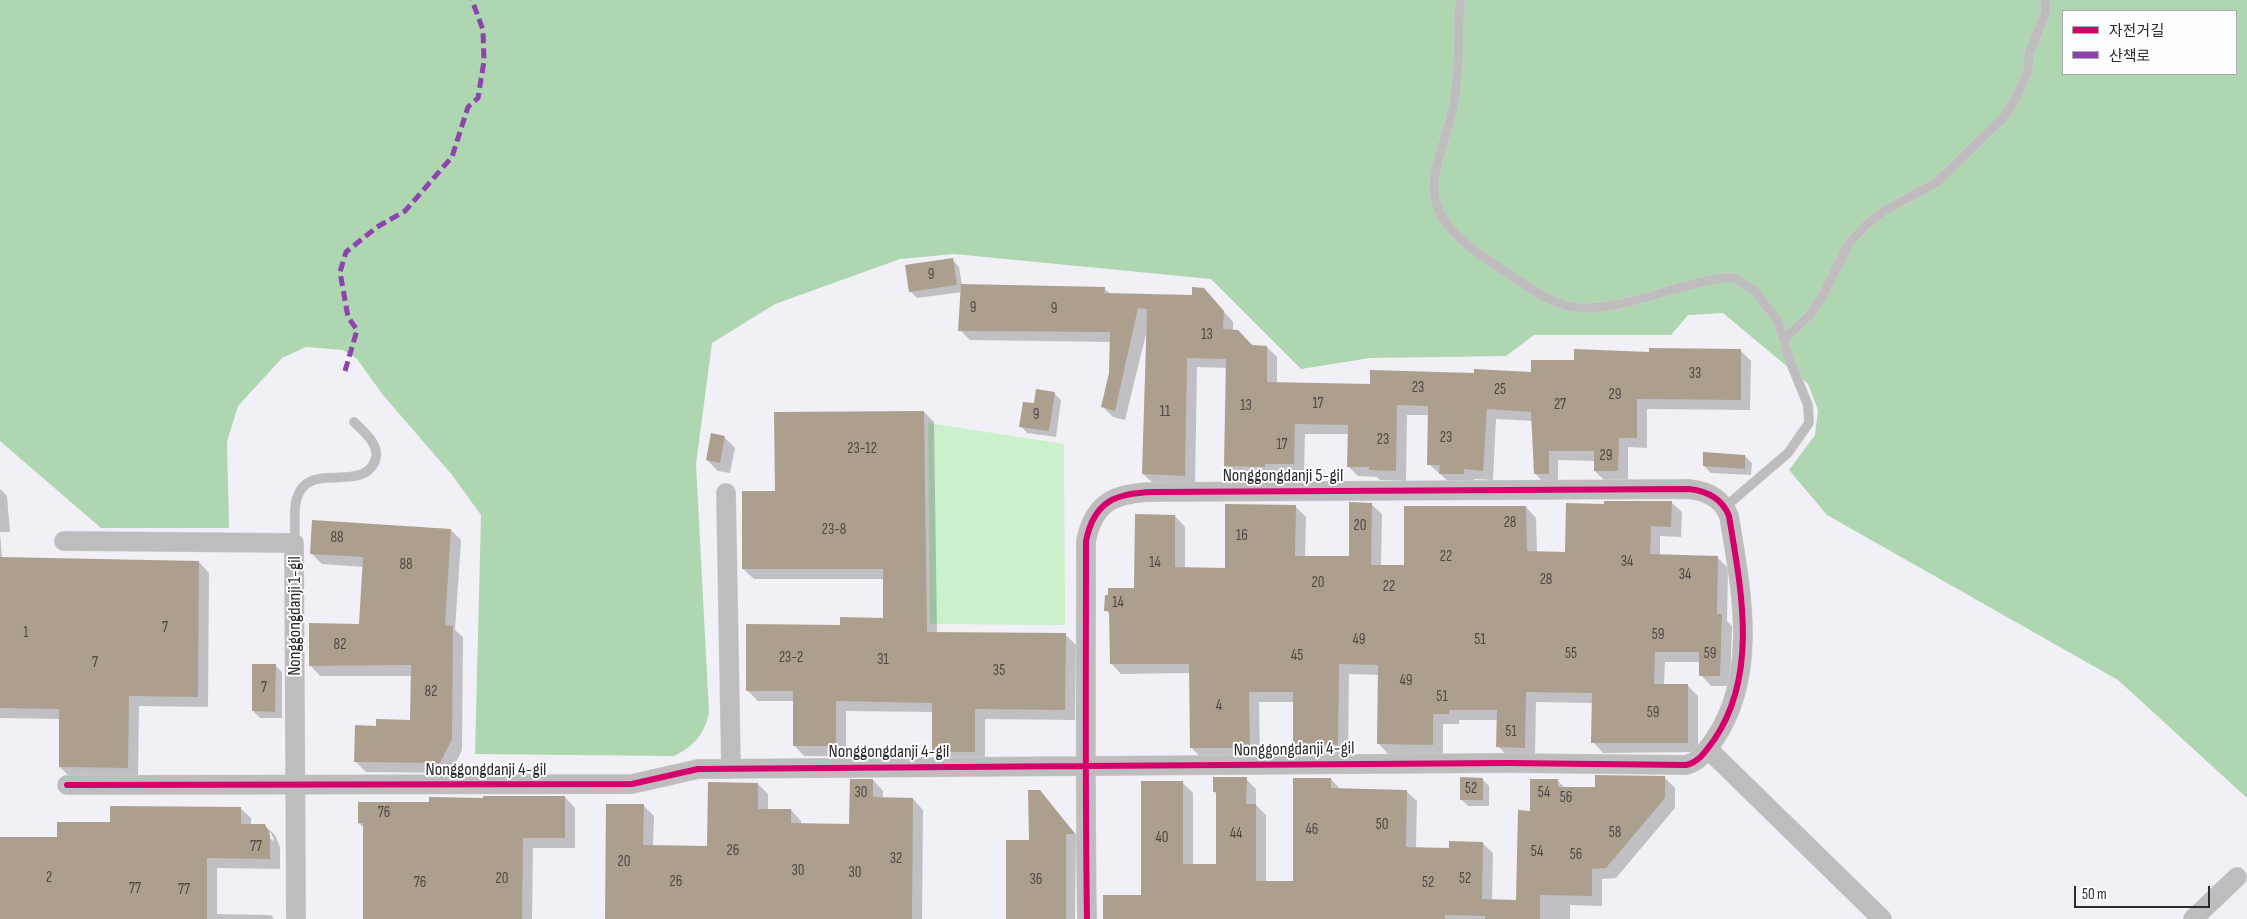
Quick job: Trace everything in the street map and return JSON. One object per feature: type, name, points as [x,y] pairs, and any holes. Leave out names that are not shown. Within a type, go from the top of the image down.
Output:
[{"type":"street","name":"Nonggongdanji 5-gil","points":[[1087,919],[1086,541],[1088,530],[1098,511],[1110,500],[1119,496],[1153,492],[1689,489],[1709,494],[1725,507]]},
{"type":"street","points":[[726,493],[732,768]]},
{"type":"street","points":[[1725,507],[1729,516],[1741,594],[1743,644],[1730,706],[1717,735],[1708,749],[1882,919]]},
{"type":"street","name":"Nonggongdanji 1-gil","points":[[64,542],[294,543],[296,919]]},
{"type":"street","name":"Nonggongdanji 4-gil","points":[[67,785],[632,784],[698,769],[732,768],[1507,763],[1686,765],[1695,762],[1708,749]]},
{"type":"street","points":[[2193,919],[2237,876]]},
{"type":"lane","points":[[1460,0],[1455,100],[1435,176],[1435,197],[1449,229],[1482,256],[1534,292],[1573,308],[1615,304],[1712,279],[1734,278],[1749,286],[1762,298],[1778,321],[1790,361],[1808,405],[1809,423],[1788,452],[1725,507]]},
{"type":"lane","points":[[1784,338],[1810,315],[1822,297],[1849,243],[1854,237],[1884,211],[1937,182],[2004,117],[2014,102],[2028,71],[2029,54],[2046,12],[2045,0]]},
{"type":"lane","points":[[294,543],[296,496],[303,486],[313,480],[360,475],[370,469],[375,459],[375,447],[354,422]]},
{"type":"green space","points":[[0,0],[2247,0],[2247,798],[2118,680],[1827,515],[1789,470],[1815,435],[1818,410],[1808,384],[1723,313],[1688,315],[1671,335],[1534,335],[1506,356],[1370,358],[1301,369],[1211,279],[954,254],[900,259],[775,304],[712,343],[696,464],[709,713],[701,734],[693,744],[674,756],[475,754],[481,515],[452,475],[383,395],[357,359],[343,350],[306,347],[282,358],[238,406],[227,441],[229,528],[101,528],[0,441]]},
{"type":"green space","points":[[928,423],[1064,444],[1065,625],[930,624]]},
{"type":"building","points":[[953,258],[957,285],[909,292],[905,265]]},
{"type":"building","points":[[961,284],[1105,287],[1104,293],[1192,295],[1192,287],[1204,288],[1224,311],[1223,329],[1238,330],[1252,345],[1267,346],[1267,382],[1370,384],[1370,370],[1474,373],[1474,369],[1531,372],[1531,360],[1574,360],[1574,349],[1649,352],[1649,348],[1741,349],[1741,400],[1637,399],[1637,438],[1619,438],[1618,471],[1594,471],[1594,451],[1549,451],[1549,474],[1534,474],[1531,412],[1487,409],[1483,471],[1464,469],[1464,474],[1439,474],[1440,465],[1427,465],[1428,406],[1397,405],[1396,471],[1369,470],[1369,467],[1347,467],[1348,425],[1295,424],[1294,464],[1265,464],[1265,467],[1224,466],[1226,359],[1187,358],[1185,476],[1142,474],[1147,309],[1138,308],[1115,411],[1101,407],[1109,373],[1110,332],[958,331]]},
{"type":"building","points":[[1036,389],[1055,392],[1049,431],[1019,427],[1023,402],[1034,403]]},
{"type":"building","points":[[924,411],[927,632],[1066,633],[1065,710],[975,709],[975,752],[932,752],[932,703],[836,701],[836,746],[793,746],[793,691],[746,691],[746,624],[840,625],[840,617],[883,618],[883,569],[742,569],[742,491],[775,491],[774,412]]},
{"type":"building","points":[[711,433],[725,436],[720,463],[706,460]]},
{"type":"building","points":[[1703,452],[1745,455],[1745,469],[1703,466]]},
{"type":"building","points":[[1604,501],[1672,501],[1671,527],[1651,526],[1650,554],[1718,556],[1717,614],[1722,614],[1720,676],[1699,676],[1699,652],[1655,652],[1654,684],[1688,684],[1688,743],[1591,743],[1592,693],[1526,692],[1525,748],[1496,747],[1497,710],[1449,710],[1449,714],[1433,714],[1433,745],[1377,744],[1378,665],[1339,664],[1338,745],[1293,744],[1293,692],[1249,692],[1250,748],[1190,748],[1189,664],[1110,664],[1109,611],[1104,611],[1105,595],[1108,595],[1108,588],[1134,588],[1135,514],[1175,515],[1175,567],[1225,568],[1225,504],[1296,505],[1295,556],[1349,556],[1349,502],[1372,503],[1371,565],[1404,565],[1404,506],[1526,506],[1527,551],[1565,552],[1566,503],[1604,504]]},
{"type":"building","points":[[312,520],[451,529],[445,625],[453,626],[452,739],[440,763],[354,762],[355,725],[376,726],[376,719],[410,720],[411,665],[309,666],[309,623],[359,624],[363,557],[310,554]]},
{"type":"building","points":[[0,557],[199,561],[198,697],[129,696],[128,768],[59,767],[59,709],[0,708]]},
{"type":"building","points":[[252,664],[276,664],[275,712],[252,711]]},
{"type":"building","points":[[1595,775],[1665,776],[1665,798],[1606,868],[1592,869],[1592,896],[1540,895],[1540,919],[1485,919],[1485,916],[1445,915],[1445,919],[1103,919],[1103,895],[1141,895],[1141,781],[1183,781],[1183,864],[1216,864],[1216,792],[1213,792],[1213,777],[1247,777],[1246,804],[1256,804],[1256,881],[1293,881],[1293,778],[1331,778],[1331,788],[1407,790],[1406,847],[1449,848],[1449,841],[1483,842],[1482,899],[1516,900],[1518,810],[1530,811],[1530,779],[1558,779],[1558,787],[1595,787]]},
{"type":"building","points":[[1460,777],[1483,778],[1483,800],[1460,800]]},
{"type":"building","points":[[850,779],[873,779],[873,797],[913,798],[912,919],[605,919],[606,804],[644,804],[643,845],[707,846],[708,782],[758,783],[758,809],[791,809],[791,823],[849,824]]},
{"type":"building","points":[[1028,790],[1040,790],[1075,834],[1066,834],[1066,919],[1006,919],[1006,840],[1029,840]]},
{"type":"building","points":[[483,796],[565,796],[565,838],[523,838],[522,919],[363,919],[363,823],[358,823],[358,802],[429,802],[429,797],[483,798]]},
{"type":"building","points":[[110,806],[241,807],[241,824],[265,824],[270,835],[270,859],[207,858],[207,919],[0,919],[0,837],[57,837],[57,822],[110,822]]},
{"type":"marked path","points":[[345,371],[357,330],[348,317],[340,272],[346,252],[377,227],[405,211],[452,157],[468,107],[478,98],[484,61],[483,30],[472,0]]},
{"type":"cycle path","points":[[67,785],[632,784],[698,769],[1086,766],[1507,763],[1686,765],[1691,764],[1705,752],[1728,714],[1737,687],[1742,659],[1743,631],[1738,573],[1729,516],[1726,510],[1713,496],[1689,489],[1153,492],[1128,494],[1109,502],[1101,508],[1095,517],[1086,541],[1086,730],[1086,777],[1087,919]]}]
